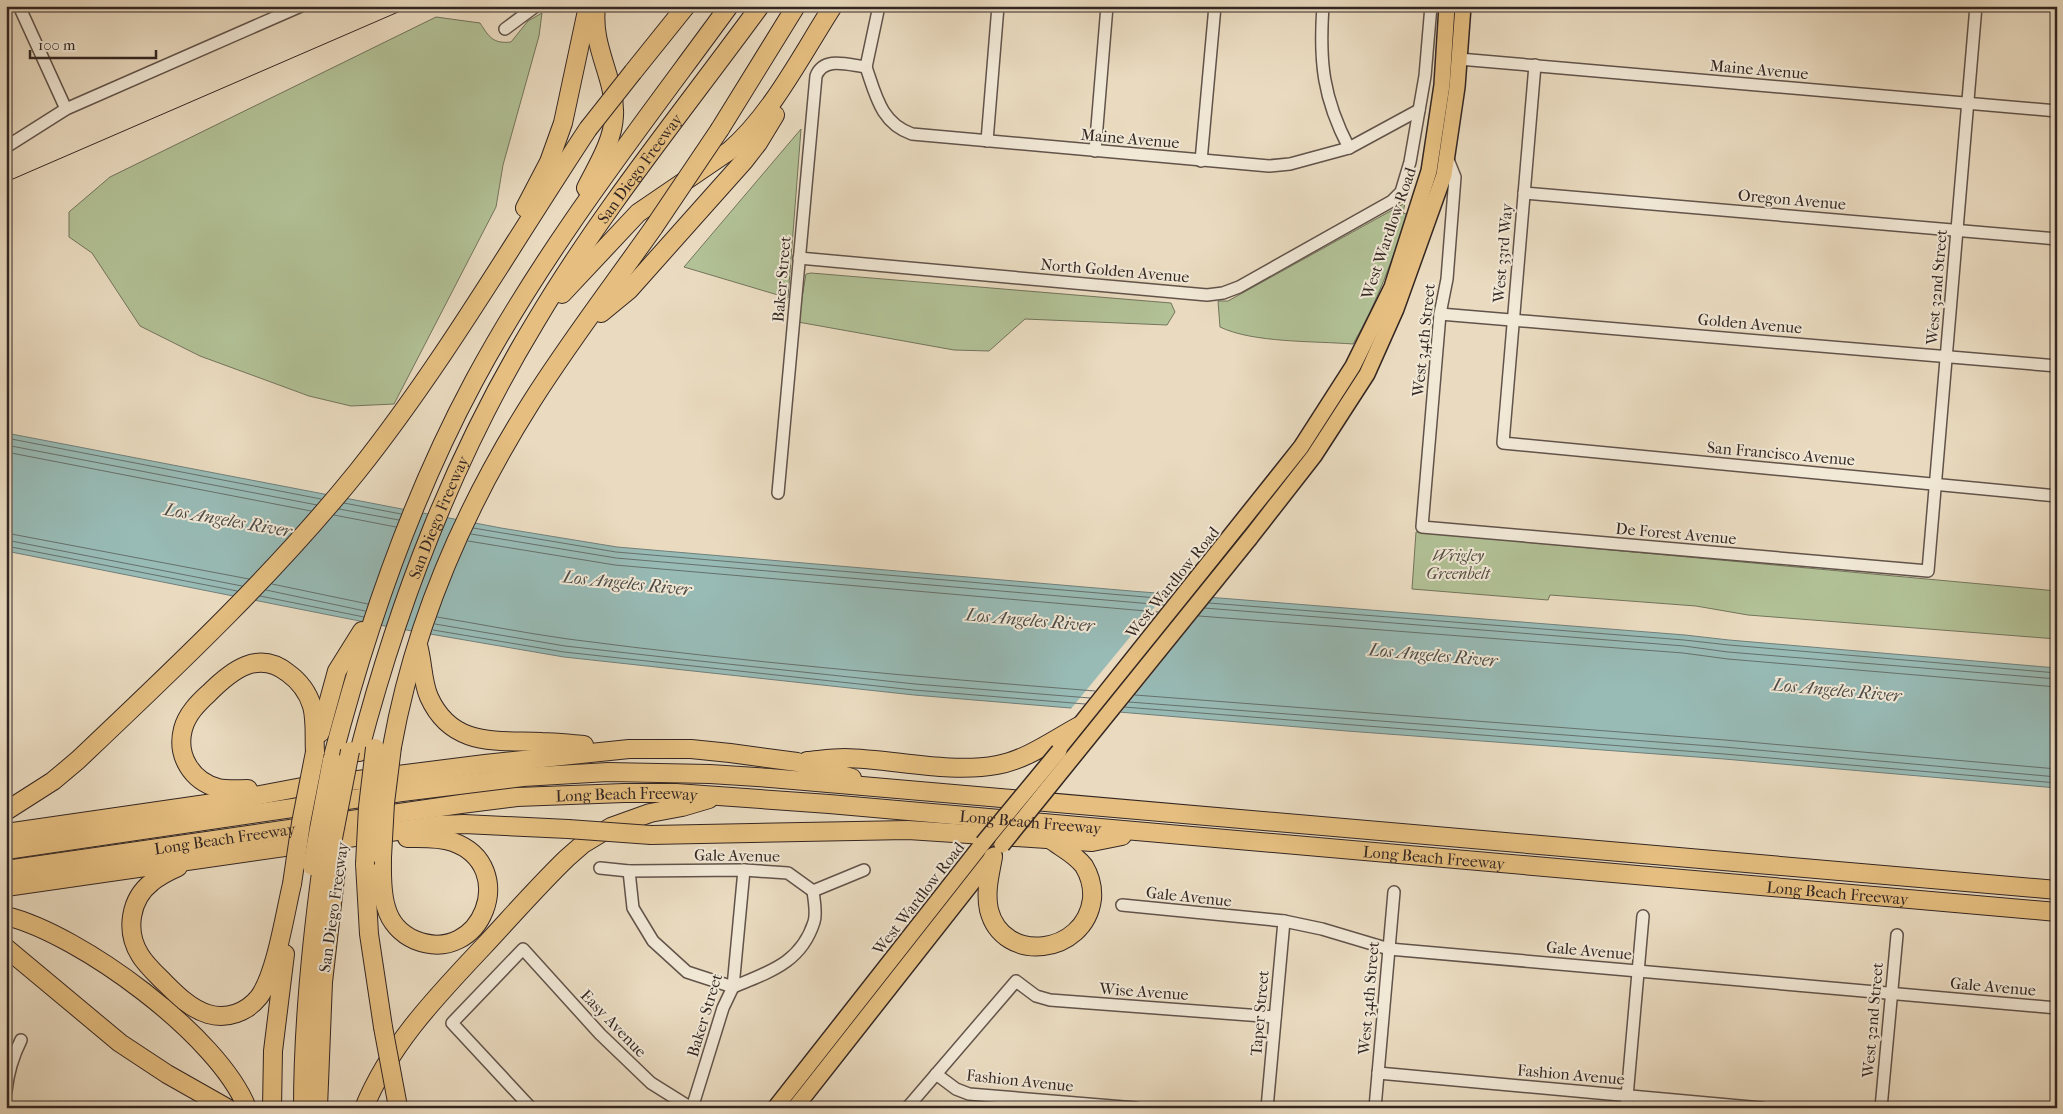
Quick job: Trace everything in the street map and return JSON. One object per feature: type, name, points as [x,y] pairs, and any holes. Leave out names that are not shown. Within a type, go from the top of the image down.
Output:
[{"type":"highway","points":[[6,811],[32,796],[60,776],[187,655],[253,590],[358,470],[450,346],[588,129],[686,6]]},
{"type":"highway","name":"San Diego Freeway","points":[[294,1108],[296,1024],[324,868],[371,708],[367,677],[399,614],[427,540],[492,348],[569,224],[729,6]]},
{"type":"highway","points":[[465,425],[493,366],[547,274],[741,6]]},
{"type":"highway","points":[[465,425],[509,347],[584,230],[748,6]]},
{"type":"highway","name":"San Diego Freeway","points":[[318,1108],[324,868],[358,753],[377,607],[421,491],[608,210],[760,6]]},
{"type":"highway","points":[[398,1107],[383,1027],[369,934],[365,864],[368,807],[358,753],[406,684],[417,642],[434,593],[460,533],[491,471],[516,428],[551,372],[720,130],[796,6]]},
{"type":"highway","points":[[535,321],[638,213],[743,139],[764,114],[833,6]]},
{"type":"highway","points":[[580,332],[628,290],[749,155],[773,119],[833,6]]},
{"type":"highway","points":[[506,258],[514,230],[549,162],[563,123],[591,8]]},
{"type":"highway","points":[[569,224],[609,138],[614,117],[611,94],[596,37],[591,8]]},
{"type":"highway","points":[[272,1108],[274,1051],[292,884],[301,823],[315,752],[337,671],[377,607]]},
{"type":"highway","points":[[417,642],[423,662],[426,689],[430,699],[443,718],[461,732],[483,740],[542,742],[629,749],[691,749],[797,762],[892,790]]},
{"type":"highway","points":[[302,787],[230,790],[206,784],[189,769],[184,759],[181,741],[187,718],[196,705],[228,674],[246,665],[257,662],[267,663],[284,670],[305,691],[312,708],[315,752]]},
{"type":"highway","points":[[797,762],[844,758],[978,767],[1010,762],[1079,726]]},
{"type":"highway","points":[[6,833],[234,800],[302,787],[485,764],[629,749]]},
{"type":"highway","points":[[357,836],[433,838],[452,841],[462,846],[480,862],[487,878],[488,895],[485,912],[470,932],[455,940],[437,944],[427,944],[407,936],[394,923],[386,907],[382,885],[382,857],[385,803],[358,753]]},
{"type":"highway","name":"Long Beach Freeway","points":[[6,850],[402,792],[523,777],[608,772],[666,773],[770,778],[2057,890]]},
{"type":"highway","name":"Long Beach Freeway","points":[[6,870],[517,797],[676,793],[829,804],[2057,912]]},
{"type":"highway","points":[[364,1108],[377,1080],[397,1046],[422,1013],[567,858],[583,844],[611,827],[650,813],[682,807],[720,796]]},
{"type":"highway","points":[[6,887],[439,825],[464,824],[651,835],[908,830],[1092,842],[1141,832]]},
{"type":"highway","points":[[993,848],[988,884],[990,912],[1000,929],[1008,936],[1026,945],[1047,946],[1056,944],[1073,935],[1086,919],[1091,908],[1093,893],[1084,867],[1078,860],[1050,840]]},
{"type":"highway","points":[[190,861],[164,874],[143,890],[137,900],[132,917],[132,935],[139,953],[158,976],[190,1005],[208,1014],[226,1016],[239,1012],[254,1003],[263,990],[273,964],[292,884]]},
{"type":"highway","points":[[303,1108],[304,1043],[309,976],[324,868]]},
{"type":"highway","points":[[308,1108],[308,1070],[314,979],[324,868]]},
{"type":"highway","points":[[6,916],[41,928],[64,940],[132,984],[170,1013],[213,1054],[227,1072],[248,1108]]},
{"type":"highway","points":[[6,948],[120,1043],[159,1069],[228,1108]]},
{"type":"main road","name":"West Wardlow Road","points":[[795,1108],[993,848],[1079,726],[1301,447],[1353,366],[1392,287],[1429,171],[1442,85],[1447,6]]},
{"type":"main road","name":"West Wardlow Road","points":[[775,1108],[1250,538],[1314,456],[1367,374],[1396,309],[1444,175],[1458,87],[1463,6]]},
{"type":"street","points":[[19,6],[66,109]]},
{"type":"street","points":[[6,147],[66,109],[302,6]]},
{"type":"street","points":[[504,29],[536,6]]},
{"type":"street","points":[[866,67],[879,6]]},
{"type":"street","points":[[987,141],[998,6]]},
{"type":"street","points":[[1095,150],[1107,6]]},
{"type":"street","points":[[1201,160],[1215,6]]},
{"type":"street","points":[[1324,6],[1320,40],[1322,70],[1338,125],[1349,148]]},
{"type":"street","name":"West Wardlow Road","points":[[1401,192],[1405,183],[1425,76],[1431,6]]},
{"type":"street","name":"West 32nd Street","points":[[1928,571],[1976,6]]},
{"type":"street","name":"Maine Avenue","points":[[1459,59],[2057,111]]},
{"type":"street","name":"Baker Street","points":[[778,493],[814,84],[819,68],[824,64],[866,67]]},
{"type":"street","name":"West 33rd Way","points":[[1502,443],[1535,66]]},
{"type":"street","name":"Maine Avenue","points":[[866,67],[882,110],[890,122],[900,130],[912,134],[1269,166],[1296,163],[1349,148],[1419,110]]},
{"type":"street","name":"West 34th Street","points":[[1422,527],[1440,314],[1447,279],[1455,177],[1447,157]]},
{"type":"street","name":"North Golden Avenue","points":[[799,258],[1207,295],[1223,293],[1239,287],[1392,201],[1401,192]]},
{"type":"street","name":"Oregon Avenue","points":[[1524,193],[2057,238]]},
{"type":"street","name":"Golden Avenue","points":[[1440,314],[2057,366]]},
{"type":"street","name":"San Francisco Avenue","points":[[1502,443],[2057,496]]},
{"type":"street","name":"De Forest Avenue","points":[[1422,527],[1928,571]]},
{"type":"street","name":"Gale Avenue","points":[[600,868],[629,871],[744,870],[788,873],[813,891]]},
{"type":"street","name":"Baker Street","points":[[692,1108],[723,1008],[733,987],[744,870]]},
{"type":"street","points":[[629,871],[632,908],[653,941],[687,972],[733,987],[778,969],[800,948],[815,920],[813,891],[864,870]]},
{"type":"street","name":"West 34th Street","points":[[1375,1108],[1394,892]]},
{"type":"street","name":"Gale Avenue","points":[[1122,905],[1284,921],[1389,949],[2057,1008]]},
{"type":"street","points":[[1626,1108],[1643,916]]},
{"type":"street","name":"Taper Street","points":[[1267,1108],[1284,921]]},
{"type":"street","name":"West 32nd Street","points":[[1881,1108],[1897,935]]},
{"type":"street","name":"Easy Avenue","points":[[531,1108],[452,1023],[522,949],[600,1034],[650,1083],[692,1108]]},
{"type":"street","name":"Wise Avenue","points":[[936,1074],[1016,981],[1036,996],[1050,1000],[1275,1017]]},
{"type":"street","points":[[6,1091],[14,1054],[21,1040]]},
{"type":"street","name":"Fashion Avenue","points":[[1378,1073],[1762,1108]]},
{"type":"street","points":[[907,1108],[936,1074]]},
{"type":"street","name":"Fashion Avenue","points":[[936,1074],[956,1089],[969,1094],[1136,1108]]},
{"type":"green space","points":[[542,13],[539,36],[503,165],[496,207],[394,404],[351,406],[309,396],[200,356],[140,326],[92,253],[69,237],[69,212],[110,177],[436,17],[480,23],[496,41],[511,42],[528,21]]},
{"type":"green space","points":[[801,129],[788,298],[684,267]]},
{"type":"green space","points":[[1405,203],[1403,213],[1407,214],[1390,264],[1370,313],[1353,344],[1267,339],[1249,336],[1220,327],[1218,301],[1228,301]]},
{"type":"green space","points":[[806,274],[1171,303],[1175,312],[1167,325],[1025,319],[989,351],[954,350],[798,322]]},
{"type":"green space","name":"Wrigley Greenbelt","points":[[1416,532],[2057,591],[2057,639],[1748,615],[1696,606],[1550,595],[1548,600],[1412,589]]},
{"type":"water","name":"Los Angeles River","points":[[6,433],[501,528],[617,547],[1131,591],[1685,635],[2057,668],[2057,788],[1724,759],[1347,731],[914,695],[564,657],[395,628],[6,551]]},
{"type":"pier","points":[[1167,592],[1215,595],[1119,715],[1070,710]]},
{"type":"tram line","points":[[6,182],[412,6]]}]
